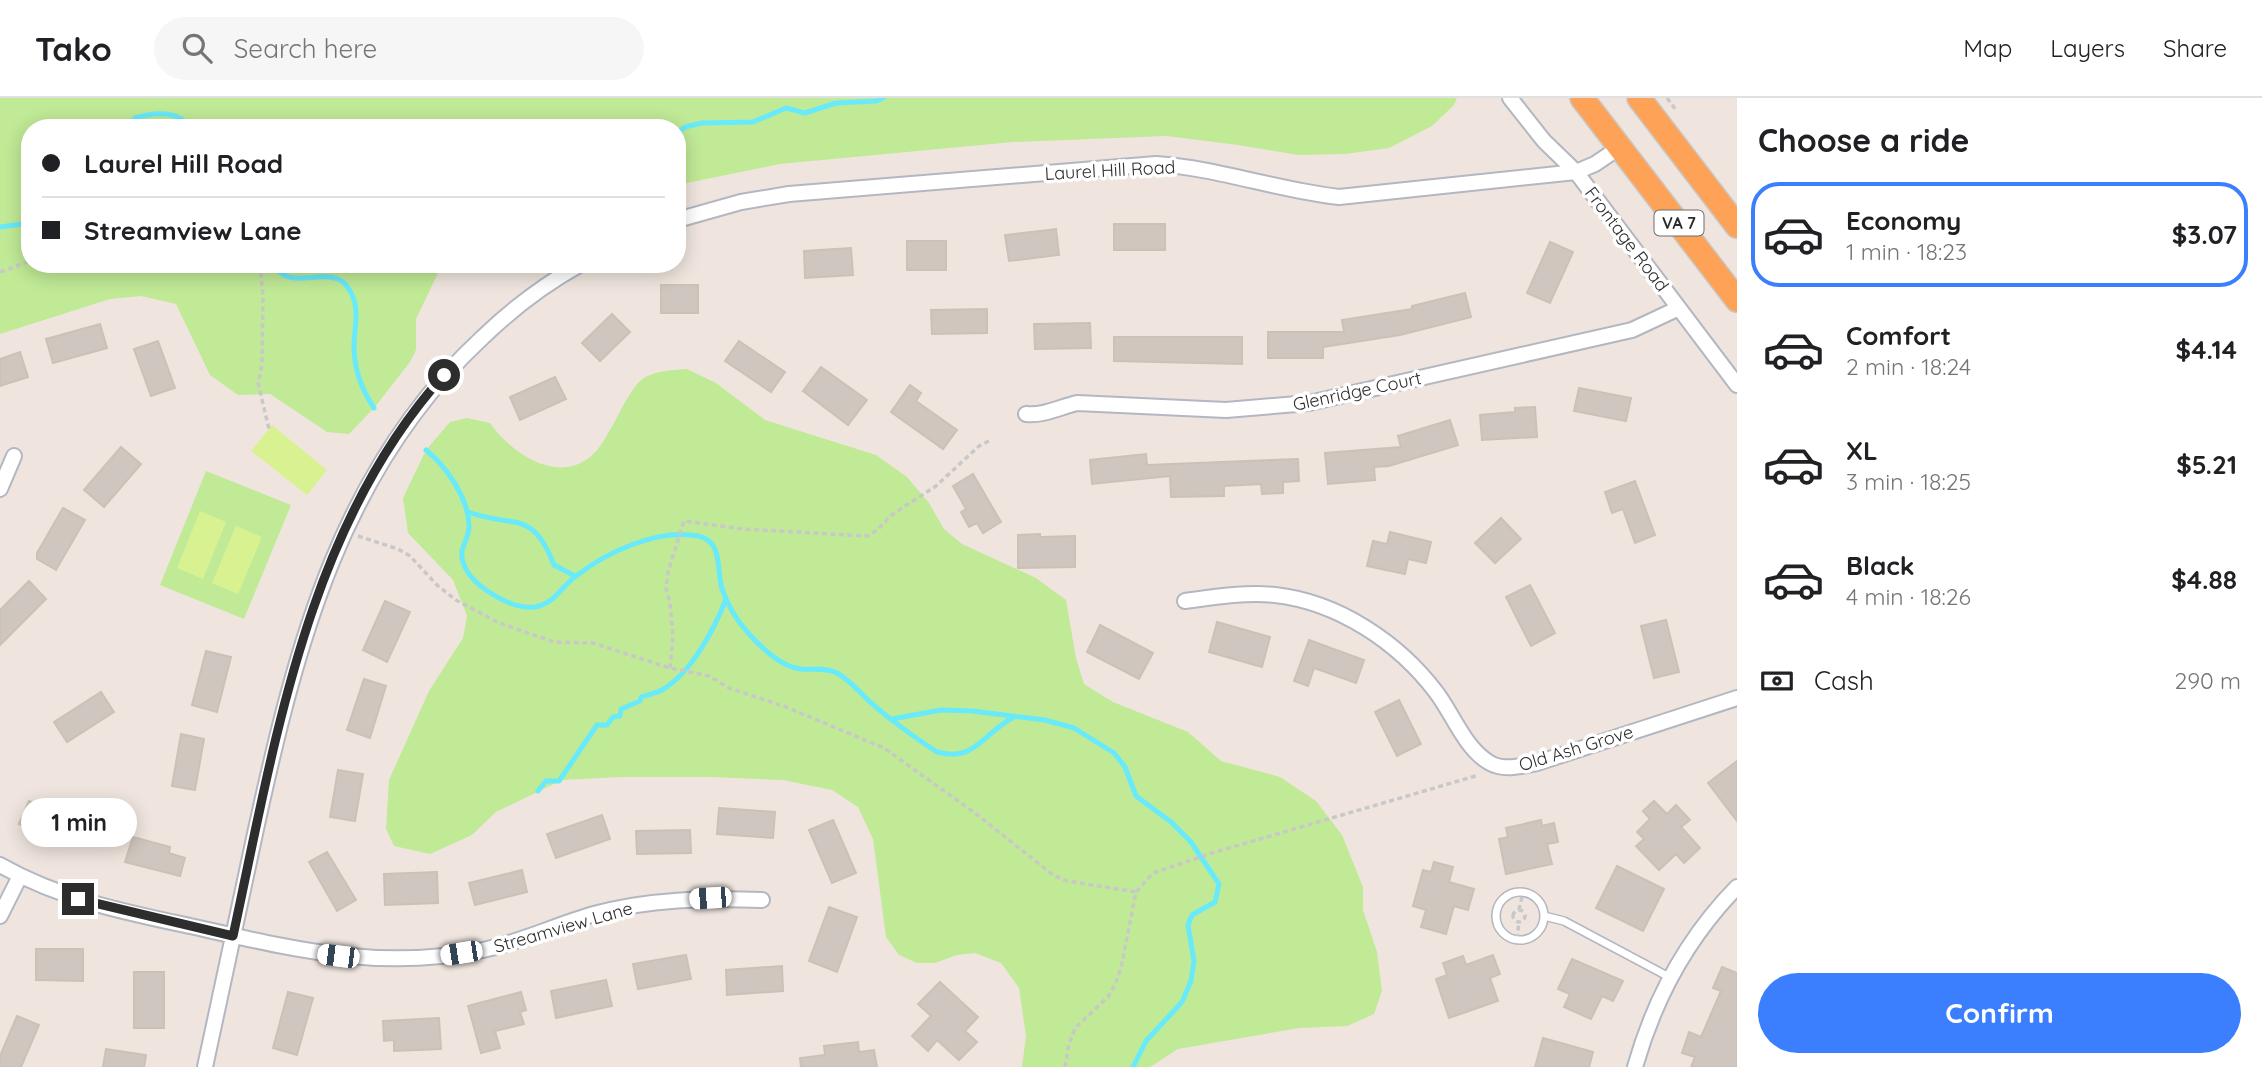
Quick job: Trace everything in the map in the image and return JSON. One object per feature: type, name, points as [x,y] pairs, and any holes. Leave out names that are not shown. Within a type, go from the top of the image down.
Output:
[{"type":"highway","name":"VA 7","points":[[1582,98],[1737,300]]},
{"type":"highway","name":"VA 7","points":[[1639,98],[1737,226]]},
{"type":"street","name":"Frontage Road","points":[[1510,98],[1544,141],[1576,172],[1737,385]]},
{"type":"street","name":"Laurel Hill Road","points":[[686,217],[741,202],[789,194],[1141,165],[1205,169],[1300,193],[1339,197],[1576,172],[1595,164],[1620,147]]},
{"type":"street","points":[[205,1067],[285,703],[317,602],[361,494],[403,426],[461,357],[501,320],[568,273]]},
{"type":"street","name":"Glenridge Court","points":[[1026,414],[1037,415],[1055,407],[1077,403],[1226,410],[1309,403],[1632,330],[1679,308]]},
{"type":"street","points":[[0,489],[14,456]]},
{"type":"street","name":"Old Ash Grove","points":[[1185,601],[1232,595],[1273,595],[1311,603],[1351,620],[1383,640],[1419,673],[1436,692],[1480,755],[1497,766],[1537,763],[1737,698]]},
{"type":"street","name":"Streamview Lane","points":[[0,865],[58,893],[98,906],[315,953],[361,959],[437,957],[485,950],[618,908],[655,902],[710,898],[762,900]]},
{"type":"street","points":[[0,916],[20,876]]},
{"type":"street","points":[[1635,1067],[1682,954],[1720,904],[1737,887]]},
{"type":"lane","points":[[1523,892],[1538,900],[1544,916],[1536,933],[1525,939],[1517,939],[1506,935],[1500,929],[1496,915],[1505,897],[1511,893],[1523,892]]},
{"type":"lane","points":[[1544,916],[1564,921],[1671,978]]},
{"type":"path","points":[[0,272],[21,264]]},
{"type":"path","points":[[261,273],[262,365],[258,383],[269,429]]},
{"type":"path","points":[[670,668],[673,636],[666,589],[668,572],[684,521],[743,529],[867,536],[877,530],[892,514],[936,486],[979,446],[989,441]]},
{"type":"path","points":[[344,532],[398,549],[410,556],[438,586],[457,600],[499,623],[554,642],[593,643],[670,668],[709,676],[752,698],[786,707],[884,748],[975,813],[1053,875],[1067,881],[1136,892]]},
{"type":"path","points":[[1065,1067],[1075,1028],[1108,997],[1115,985],[1121,968],[1136,892],[1153,873],[1212,853],[1506,767]]},
{"type":"path","points":[[1519,922],[1513,916],[1520,910],[1523,892]]},
{"type":"path","points":[[1517,939],[1519,922],[1525,917],[1525,913],[1520,910]]},
{"type":"green space","points":[[0,98],[1457,98],[1454,105],[1432,126],[1389,148],[1345,154],[1298,155],[1166,136],[1013,142],[780,164],[686,183],[686,119],[21,119],[21,273],[438,273],[416,319],[416,350],[410,362],[374,408],[349,434],[327,432],[270,394],[238,395],[210,375],[176,304],[141,296],[110,299],[0,334]]},
{"type":"green space","points":[[687,369],[716,383],[765,420],[876,455],[907,477],[929,503],[944,529],[962,544],[1036,578],[1066,600],[1076,658],[1084,684],[1113,702],[1188,732],[1221,761],[1280,777],[1316,801],[1342,835],[1363,887],[1363,910],[1377,952],[1382,991],[1374,1014],[1347,1026],[1299,1028],[1178,1049],[1150,1067],[1022,1067],[1026,1036],[1019,988],[1001,963],[975,953],[957,955],[935,963],[917,963],[899,955],[886,937],[873,839],[858,807],[832,790],[783,780],[621,777],[562,780],[496,812],[472,835],[430,854],[394,846],[386,829],[389,780],[429,691],[463,638],[467,616],[453,580],[408,533],[403,498],[426,450],[450,422],[467,418],[490,423],[512,447],[540,463],[555,467],[570,466],[585,461],[598,449],[637,384],[647,376],[660,372]]},
{"type":"green space","points":[[272,425],[327,470],[307,495],[251,451]]},
{"type":"green space","points":[[206,471],[291,505],[244,619],[160,585]]},
{"type":"green space","points":[[200,511],[226,522],[203,579],[177,568]]},
{"type":"green space","points":[[236,526],[262,537],[238,594],[212,583]]},
{"type":"building","points":[[1114,224],[1165,224],[1165,250],[1114,250]]},
{"type":"building","points":[[1056,229],[1059,255],[1009,261],[1005,235]]},
{"type":"building","points":[[907,241],[946,241],[946,270],[907,270]]},
{"type":"building","points":[[1550,242],[1573,252],[1550,303],[1527,293]]},
{"type":"building","points":[[851,248],[853,275],[805,278],[804,251]]},
{"type":"building","points":[[661,285],[698,285],[698,313],[661,313]]},
{"type":"building","points":[[1465,293],[1471,317],[1400,335],[1323,347],[1323,358],[1268,358],[1268,332],[1344,332],[1342,320],[1412,309],[1412,306]]},
{"type":"building","points":[[987,309],[987,333],[932,334],[931,310]]},
{"type":"building","points":[[612,314],[630,332],[600,361],[582,343]]},
{"type":"building","points":[[1090,323],[1091,348],[1035,349],[1034,324]]},
{"type":"building","points":[[100,324],[107,348],[53,363],[46,339]]},
{"type":"building","points":[[1114,337],[1242,337],[1242,364],[1114,361]]},
{"type":"building","points":[[158,341],[175,388],[151,396],[134,349]]},
{"type":"building","points":[[739,341],[785,372],[771,392],[725,361]]},
{"type":"building","points":[[20,352],[28,377],[0,386],[0,359]]},
{"type":"building","points":[[821,367],[867,400],[848,425],[803,391]]},
{"type":"building","points":[[555,377],[566,399],[520,420],[510,397]]},
{"type":"building","points":[[910,385],[921,393],[916,401],[957,430],[943,449],[891,412]]},
{"type":"building","points":[[1579,388],[1631,398],[1626,421],[1574,411]]},
{"type":"building","points":[[1535,407],[1537,437],[1482,440],[1480,415]]},
{"type":"building","points":[[1450,420],[1458,445],[1389,466],[1374,467],[1375,480],[1328,484],[1325,453],[1401,447],[1398,436]]},
{"type":"building","points":[[121,447],[141,464],[104,507],[84,490]]},
{"type":"building","points":[[1146,454],[1147,465],[1298,459],[1299,481],[1283,482],[1283,493],[1262,494],[1261,484],[1224,486],[1224,496],[1171,497],[1170,476],[1092,484],[1090,460]]},
{"type":"building","points":[[973,474],[1001,522],[983,533],[977,523],[969,527],[961,512],[966,509],[953,486]]},
{"type":"building","points":[[1635,481],[1655,535],[1635,543],[1623,509],[1612,513],[1605,492]]},
{"type":"building","points":[[63,508],[85,520],[56,570],[37,559],[37,553]]},
{"type":"building","points":[[1501,518],[1521,539],[1495,563],[1475,543]]},
{"type":"building","points":[[1390,532],[1431,542],[1426,563],[1408,559],[1405,574],[1367,566],[1373,541],[1387,544]]},
{"type":"building","points":[[1040,534],[1040,537],[1075,536],[1075,567],[1018,568],[1018,535]]},
{"type":"building","points":[[29,581],[46,599],[0,645],[0,610]]},
{"type":"building","points":[[1530,585],[1555,633],[1531,646],[1506,597]]},
{"type":"building","points":[[385,601],[410,612],[387,662],[363,650]]},
{"type":"building","points":[[1666,620],[1679,672],[1654,678],[1641,626]]},
{"type":"building","points":[[1217,622],[1270,637],[1262,667],[1209,652]]},
{"type":"building","points":[[1100,625],[1153,653],[1139,679],[1087,652]]},
{"type":"building","points":[[1309,640],[1364,660],[1356,683],[1314,668],[1308,686],[1294,681]]},
{"type":"building","points":[[206,651],[231,657],[217,712],[192,705]]},
{"type":"building","points":[[364,679],[386,686],[370,738],[347,730]]},
{"type":"building","points":[[101,692],[114,712],[67,742],[54,722]]},
{"type":"building","points":[[1399,700],[1421,744],[1397,756],[1375,712]]},
{"type":"building","points":[[181,734],[204,739],[195,790],[172,786]]},
{"type":"building","points":[[1737,761],[1737,821],[1708,783]]},
{"type":"building","points":[[338,770],[363,774],[355,821],[330,817]]},
{"type":"building","points":[[29,801],[81,821],[71,844],[19,824]]},
{"type":"building","points":[[1654,801],[1667,814],[1676,805],[1690,820],[1681,827],[1700,848],[1684,863],[1676,854],[1659,870],[1636,846],[1644,839],[1637,832],[1650,819],[1643,811]]},
{"type":"building","points":[[719,808],[775,812],[773,838],[717,834]]},
{"type":"building","points":[[602,815],[610,839],[556,858],[547,834]]},
{"type":"building","points":[[833,820],[856,873],[832,883],[809,830]]},
{"type":"building","points":[[1541,820],[1542,826],[1554,823],[1558,842],[1547,844],[1552,864],[1506,874],[1499,839],[1508,837],[1506,828]]},
{"type":"building","points":[[690,830],[691,853],[637,854],[636,831]]},
{"type":"building","points":[[133,837],[170,847],[169,853],[185,858],[180,876],[125,862]]},
{"type":"building","points":[[327,852],[356,900],[337,911],[309,862]]},
{"type":"building","points":[[1434,862],[1453,867],[1449,882],[1474,889],[1468,910],[1454,906],[1446,934],[1421,927],[1426,910],[1413,906],[1423,870],[1431,872]]},
{"type":"building","points":[[1617,866],[1664,889],[1643,931],[1596,908]]},
{"type":"building","points":[[522,870],[527,892],[475,905],[469,883]]},
{"type":"building","points":[[437,872],[438,903],[385,905],[384,874]]},
{"type":"building","points":[[829,907],[857,917],[837,972],[809,961]]},
{"type":"building","points":[[36,949],[83,949],[83,981],[36,980]]},
{"type":"building","points":[[686,955],[691,979],[638,989],[633,964]]},
{"type":"building","points":[[1493,955],[1500,974],[1490,978],[1498,1001],[1449,1018],[1436,979],[1447,975],[1443,963],[1463,956],[1466,965]]},
{"type":"building","points":[[1572,959],[1623,981],[1613,1001],[1602,996],[1591,1019],[1564,1007],[1570,994],[1558,989]]},
{"type":"building","points":[[782,966],[783,991],[727,995],[726,970]]},
{"type":"building","points":[[1722,967],[1737,973],[1737,1067],[1691,1067],[1695,1057],[1682,1053],[1689,1032],[1701,1037],[1721,991],[1713,988]]},
{"type":"building","points":[[134,972],[164,972],[164,1028],[134,1028]]},
{"type":"building","points":[[606,980],[612,1006],[556,1018],[551,991]]},
{"type":"building","points":[[940,982],[978,1017],[965,1031],[977,1042],[959,1060],[937,1040],[928,1051],[912,1036],[931,1016],[918,1004]]},
{"type":"building","points":[[288,992],[313,998],[297,1055],[273,1048]]},
{"type":"building","points":[[521,992],[526,1010],[520,1012],[524,1024],[495,1031],[500,1048],[481,1053],[468,1006]]},
{"type":"building","points":[[17,1016],[39,1025],[21,1067],[0,1067],[0,1056]]},
{"type":"building","points":[[439,1018],[441,1049],[394,1051],[394,1040],[384,1041],[383,1021]]},
{"type":"building","points":[[1543,1038],[1593,1052],[1589,1067],[1535,1067]]},
{"type":"building","points":[[858,1042],[859,1052],[874,1050],[877,1067],[801,1067],[800,1058],[825,1055],[824,1046]]},
{"type":"building","points":[[106,1049],[146,1055],[144,1067],[103,1067]]},
{"type":"waterway","points":[[686,127],[702,123],[753,122],[786,108],[805,113],[836,103],[876,101],[883,98]]},
{"type":"waterway","points":[[134,119],[150,114],[173,115],[182,119]]},
{"type":"waterway","points":[[0,227],[21,224]]},
{"type":"waterway","points":[[281,273],[300,278],[332,277],[342,281],[349,289],[356,310],[355,363],[362,387],[374,408]]},
{"type":"waterway","points":[[426,450],[448,474],[465,505],[469,526],[462,551],[465,568],[481,586],[503,600],[522,606],[542,605],[576,576],[618,551],[650,539],[683,534],[698,536],[706,539],[715,550],[720,582],[733,613],[766,651],[786,665],[837,673],[885,715],[937,752],[950,754],[970,750],[1014,717]]},
{"type":"waterway","points":[[468,512],[530,528],[546,547],[554,565],[575,576]]},
{"type":"waterway","points":[[538,791],[546,781],[559,781],[597,725],[607,725],[613,717],[620,716],[621,709],[640,701],[641,697],[662,690],[683,673],[708,637],[726,599]]},
{"type":"waterway","points":[[892,719],[941,710],[972,711],[1045,720],[1074,728],[1114,753],[1125,767],[1136,796],[1171,822],[1191,842],[1219,884],[1215,902],[1192,915],[1188,925],[1194,961],[1191,981],[1182,1002],[1146,1041],[1133,1067]]},
{"type":"route","points":[[78,899],[98,906],[233,936],[285,703],[339,542],[361,494],[403,426],[444,375]]}]
